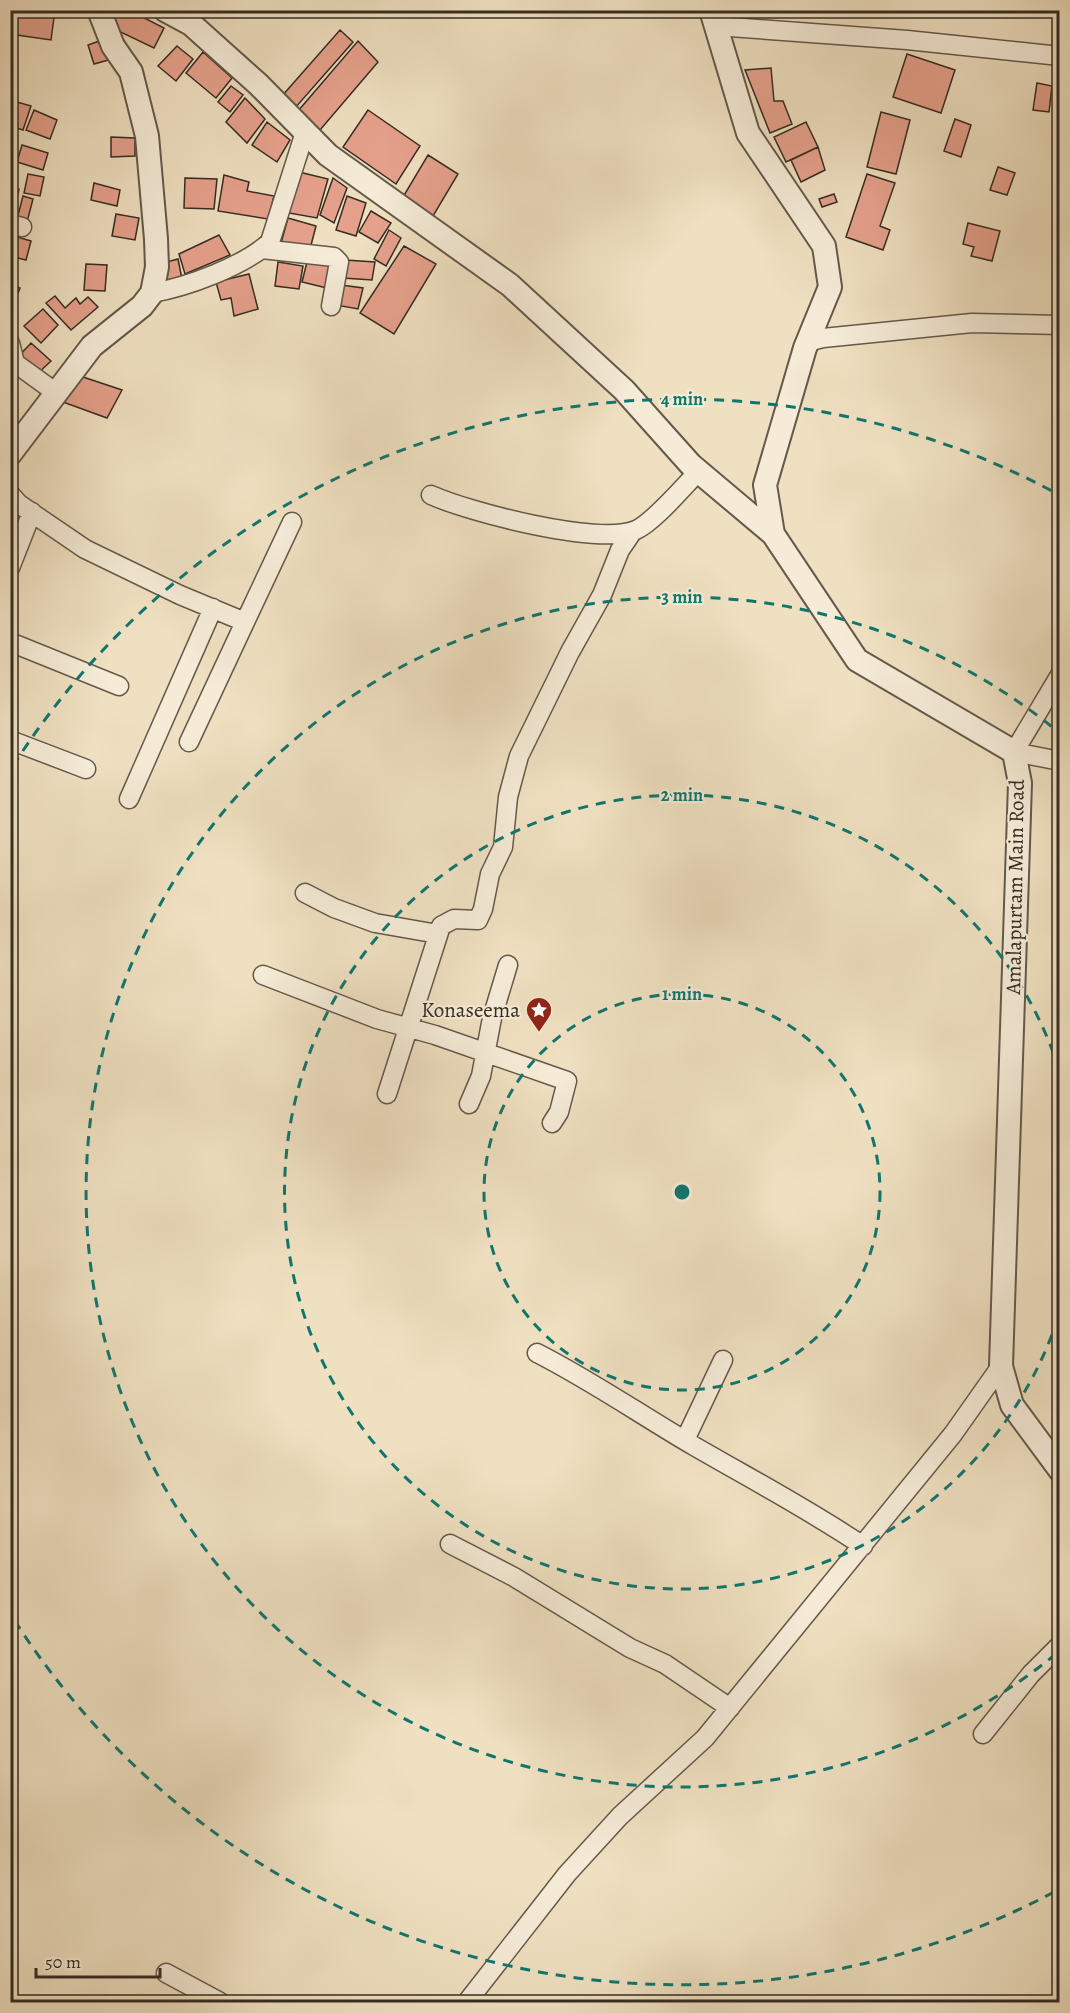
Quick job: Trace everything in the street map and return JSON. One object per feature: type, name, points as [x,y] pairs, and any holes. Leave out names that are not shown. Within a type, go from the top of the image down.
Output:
[{"type":"street","points":[[10,454],[92,346],[142,306],[152,293],[156,267],[155,220],[147,136],[131,72],[113,46],[99,10]]},
{"type":"street","points":[[175,13],[191,24],[258,84],[328,155],[510,285],[624,390],[691,465],[773,534]]},
{"type":"street","points":[[713,18],[1059,56]]},
{"type":"street","name":"Amalapurtam Main Road","points":[[713,18],[748,133],[824,246],[830,287],[807,342],[765,485],[773,534],[857,660],[1014,752],[1020,783],[1001,1366],[1012,1405],[1059,1470]]},
{"type":"street","points":[[152,293],[172,290],[256,255],[270,242],[305,132]]},
{"type":"street","points":[[262,249],[334,257],[339,262],[331,306]]},
{"type":"street","points":[[807,342],[824,338],[972,323],[1059,325]]},
{"type":"street","points":[[10,343],[15,363],[55,392]]},
{"type":"street","points":[[431,495],[480,513],[537,525],[590,534],[633,531],[642,526],[699,471]]},
{"type":"street","points":[[10,494],[85,549],[245,622]]},
{"type":"street","points":[[10,568],[32,512]]},
{"type":"street","points":[[189,742],[292,522]]},
{"type":"street","points":[[387,1094],[441,926],[454,919],[478,920],[483,909],[490,874],[503,847],[508,797],[519,756],[570,652],[602,595],[620,549],[633,531]]},
{"type":"street","points":[[129,799],[213,608]]},
{"type":"street","points":[[10,642],[119,686]]},
{"type":"street","points":[[1059,675],[1014,752],[1059,761]]},
{"type":"street","points":[[10,740],[86,769]]},
{"type":"street","points":[[305,893],[334,908],[375,923],[438,934]]},
{"type":"street","points":[[469,1104],[477,1090],[487,1053],[492,1018],[508,965]]},
{"type":"street","points":[[263,975],[377,1019],[408,1027],[567,1081],[559,1112],[552,1123]]},
{"type":"street","points":[[537,1353],[596,1384],[685,1440],[821,1517],[863,1546]]},
{"type":"street","points":[[685,1440],[723,1360]]},
{"type":"street","points":[[467,2002],[574,1866],[620,1816],[705,1738],[953,1434],[1001,1366]]},
{"type":"street","points":[[450,1544],[513,1577],[630,1648],[665,1664],[730,1708]]},
{"type":"street","points":[[983,1734],[1031,1674],[1059,1645]]},
{"type":"street","points":[[166,1973],[220,2002]]},
{"type":"building","points":[[10,10],[55,10],[51,40],[10,34]]},
{"type":"building","points":[[111,10],[129,10],[164,28],[154,48],[108,26],[115,13]]},
{"type":"building","points":[[949,10],[981,10],[981,14]]},
{"type":"building","points":[[340,30],[353,42],[295,108],[282,96]]},
{"type":"building","points":[[105,39],[112,59],[94,64],[88,45]]},
{"type":"building","points":[[358,41],[378,62],[320,130],[298,111]]},
{"type":"building","points":[[177,46],[193,59],[176,81],[158,66]]},
{"type":"building","points":[[203,52],[232,78],[216,98],[186,73]]},
{"type":"building","points":[[907,54],[955,70],[941,113],[893,97]]},
{"type":"building","points":[[771,68],[774,101],[783,101],[792,124],[770,133],[745,70]]},
{"type":"building","points":[[1037,83],[1052,86],[1049,112],[1033,110]]},
{"type":"building","points":[[231,86],[243,95],[230,112],[218,102]]},
{"type":"building","points":[[245,98],[265,119],[247,143],[226,122]]},
{"type":"building","points":[[10,100],[31,106],[23,130],[10,126]]},
{"type":"building","points":[[34,110],[57,120],[50,139],[26,130]]},
{"type":"building","points":[[368,110],[420,146],[396,184],[343,147]]},
{"type":"building","points":[[881,112],[910,120],[896,174],[867,167]]},
{"type":"building","points":[[955,119],[971,125],[961,157],[944,151]]},
{"type":"building","points":[[267,122],[290,140],[277,162],[252,145]]},
{"type":"building","points":[[806,122],[818,147],[786,162],[774,137]]},
{"type":"building","points":[[10,131],[15,133],[10,147]]},
{"type":"building","points":[[1060,133],[1060,146],[1054,143]]},
{"type":"building","points":[[111,137],[135,138],[135,156],[111,157]]},
{"type":"building","points":[[22,145],[48,153],[43,170],[17,162]]},
{"type":"building","points":[[818,147],[825,170],[801,182],[791,160]]},
{"type":"building","points":[[428,155],[458,174],[433,216],[403,197]]},
{"type":"building","points":[[998,167],[1015,173],[1007,195],[990,190]]},
{"type":"building","points":[[299,172],[328,179],[317,218],[289,213]]},
{"type":"building","points":[[28,174],[44,177],[40,196],[24,193]]},
{"type":"building","points":[[867,174],[895,183],[880,226],[890,230],[883,250],[846,237]]},
{"type":"building","points":[[224,175],[249,182],[247,191],[274,196],[268,219],[218,211]]},
{"type":"building","points":[[185,178],[217,179],[214,209],[184,208]]},
{"type":"building","points":[[333,178],[347,188],[334,223],[320,215]]},
{"type":"building","points":[[94,183],[120,190],[117,206],[91,200]]},
{"type":"building","points":[[10,187],[19,189],[14,213],[10,212]]},
{"type":"building","points":[[834,194],[837,202],[822,207],[819,199]]},
{"type":"building","points":[[23,196],[33,199],[27,222],[17,219]]},
{"type":"building","points":[[347,196],[366,203],[356,236],[336,230]]},
{"type":"building","points":[[371,211],[391,223],[378,243],[359,232]]},
{"type":"building","points":[[116,214],[139,218],[135,240],[112,236]]},
{"type":"building","points":[[288,218],[316,226],[310,249],[281,243]]},
{"type":"building","points":[[968,223],[1000,231],[992,261],[971,256],[974,247],[963,244]]},
{"type":"building","points":[[389,230],[401,238],[386,266],[374,259]]},
{"type":"building","points":[[219,235],[230,255],[185,274],[179,254]]},
{"type":"building","points":[[14,236],[31,241],[26,260],[10,256]]},
{"type":"building","points":[[404,246],[436,264],[394,334],[360,313]]},
{"type":"building","points":[[308,258],[331,264],[327,288],[302,282]]},
{"type":"building","points":[[178,259],[182,279],[163,284],[159,264]]},
{"type":"building","points":[[345,260],[375,262],[372,280],[343,278]]},
{"type":"building","points":[[278,262],[303,266],[299,289],[275,286]]},
{"type":"building","points":[[86,264],[107,265],[105,291],[84,290]]},
{"type":"building","points":[[249,274],[258,309],[234,316],[231,298],[221,300],[216,282]]},
{"type":"building","points":[[10,285],[20,288],[10,314]]},
{"type":"building","points":[[341,285],[363,288],[358,309],[336,305]]},
{"type":"building","points":[[55,296],[65,308],[76,298],[80,304],[88,297],[98,307],[71,330],[46,303]]},
{"type":"building","points":[[43,309],[58,325],[41,343],[24,326]]},
{"type":"building","points":[[31,343],[51,361],[36,375],[17,358]]},
{"type":"building","points":[[74,374],[122,390],[107,418],[63,402]]},
{"type":"place","name":"Konaseema","points":[[539,1033]]}]
